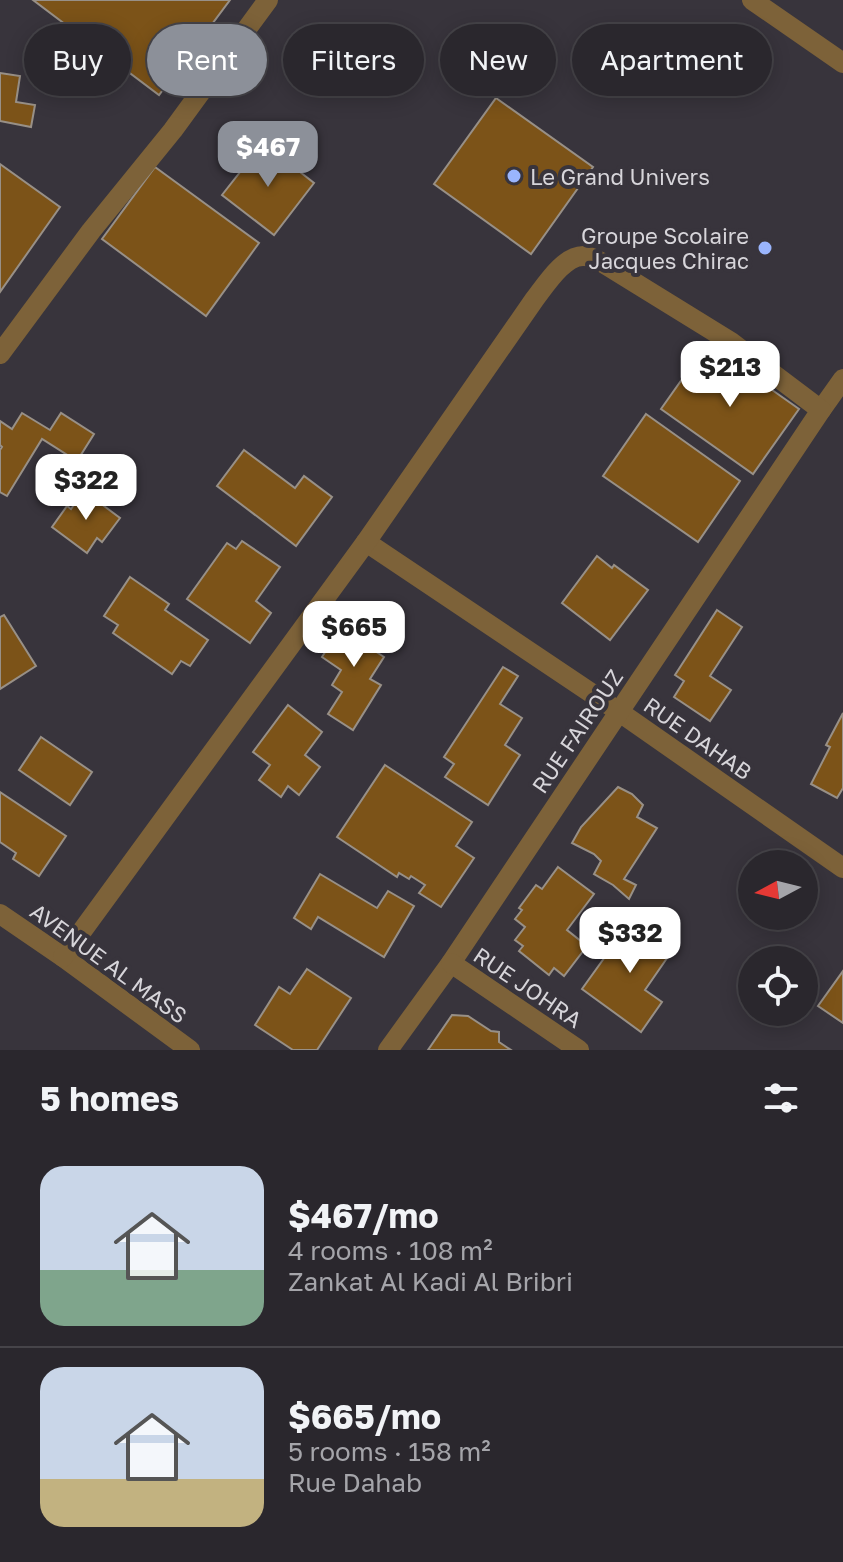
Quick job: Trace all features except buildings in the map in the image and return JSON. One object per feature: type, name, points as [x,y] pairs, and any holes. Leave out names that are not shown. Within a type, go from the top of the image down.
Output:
[{"type":"street","points":[[0,354],[91,231],[173,130],[268,0]]},
{"type":"street","points":[[752,0],[843,63]]},
{"type":"street","points":[[63,957],[366,542],[534,300],[560,268],[575,257],[584,255],[603,263],[731,342],[821,410]]},
{"type":"street","name":"RUE FAIROUZ","points":[[388,1050],[451,963],[843,379]]},
{"type":"street","name":"RUE DAHAB","points":[[366,542],[618,711],[843,868]]},
{"type":"street","name":"AVENUE AL MASS","points":[[0,914],[190,1050]]},
{"type":"street","name":"RUE JOHRA","points":[[451,963],[579,1050]]},
{"type":"place","name":"Le Grand Univers","points":[[514,176]]},
{"type":"place","name":"Groupe Scolaire Jacques Chirac","points":[[765,248]]}]
